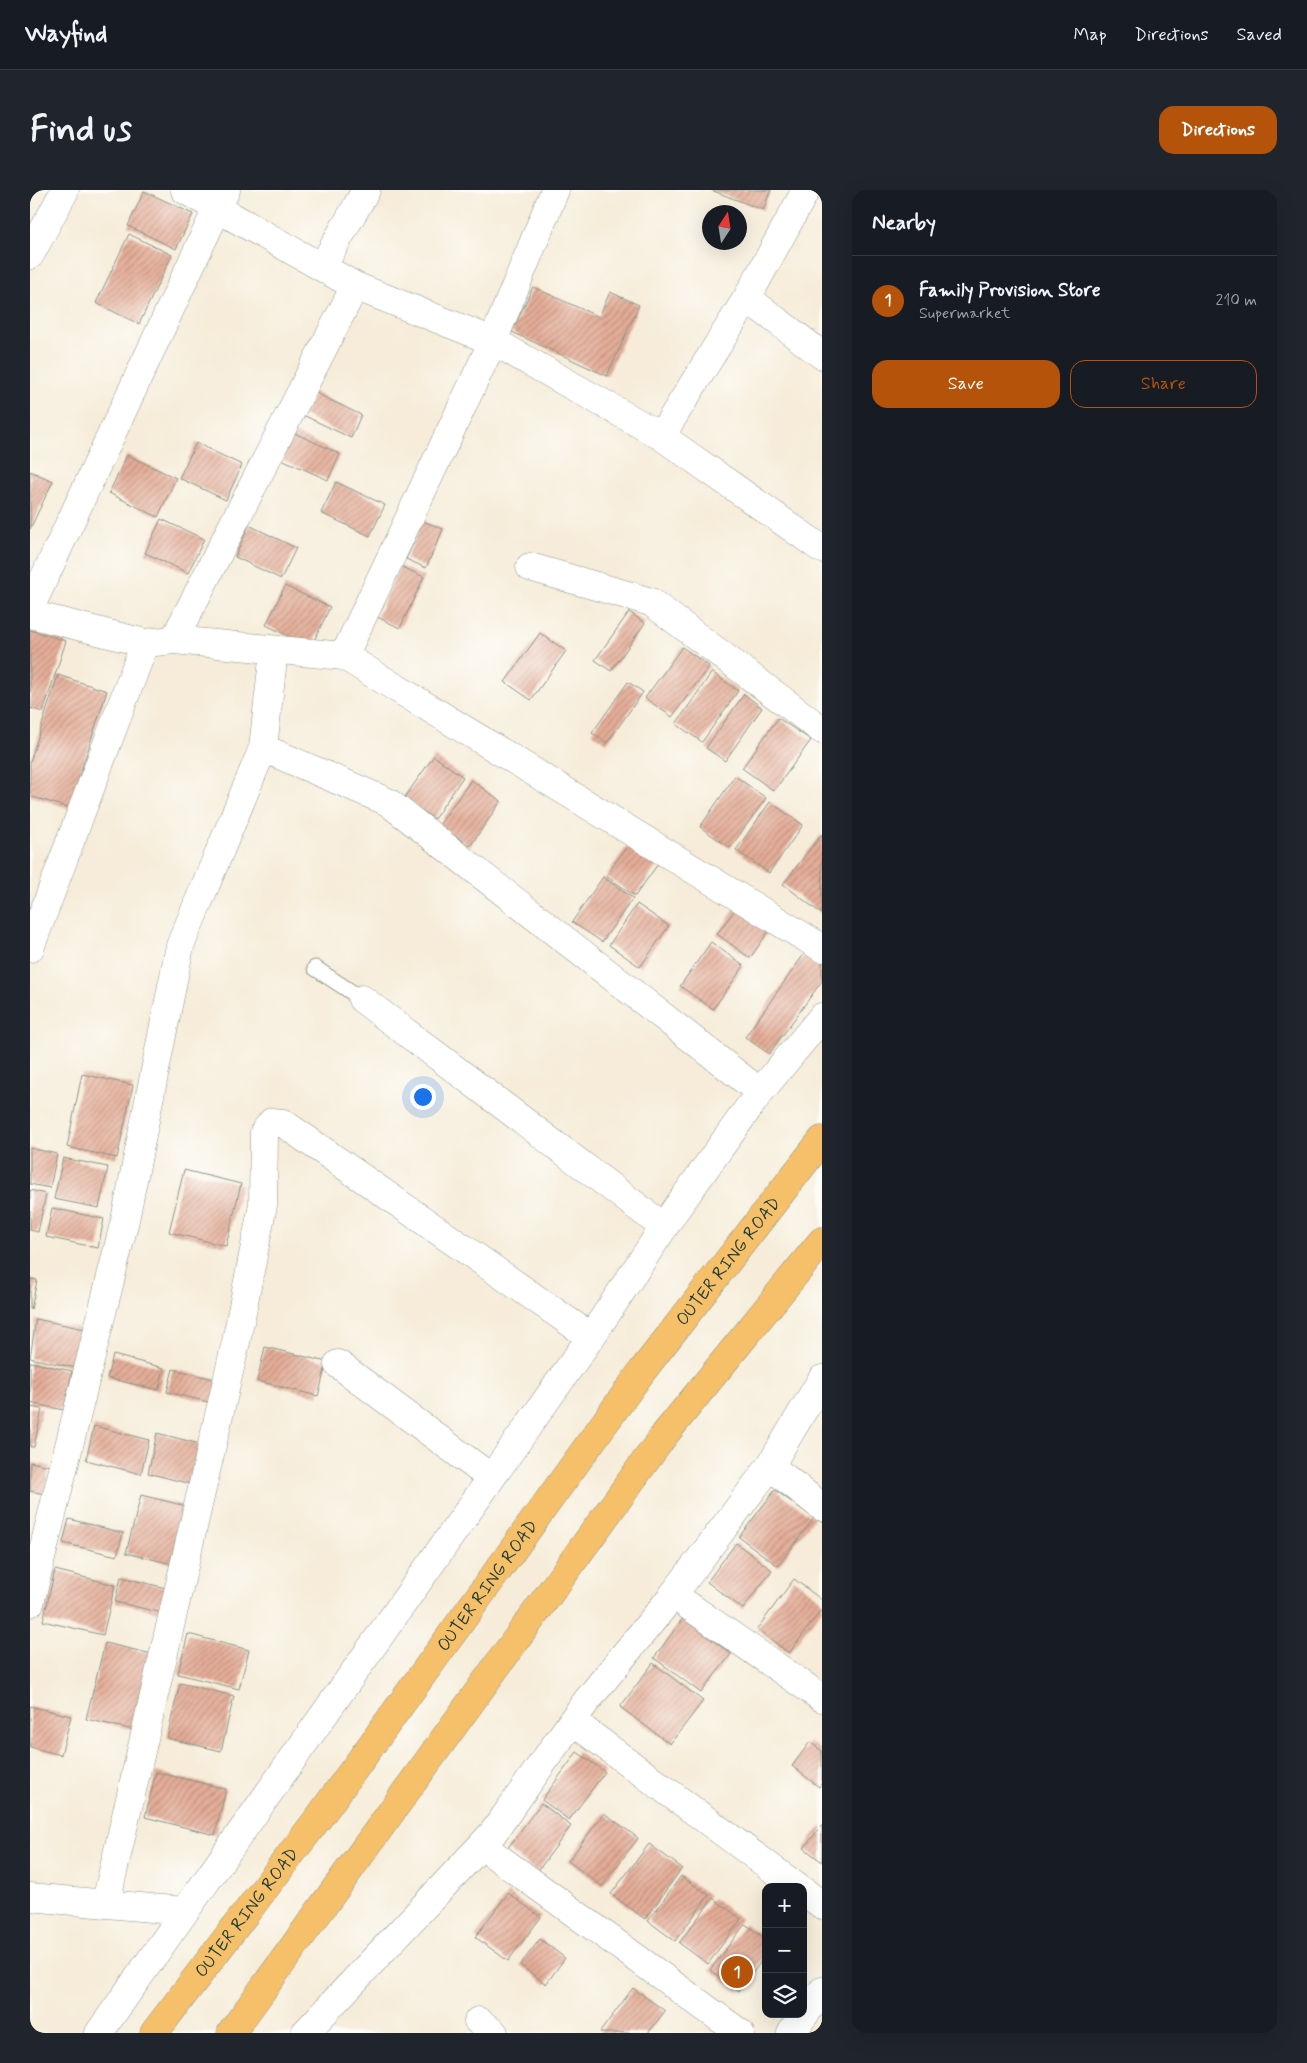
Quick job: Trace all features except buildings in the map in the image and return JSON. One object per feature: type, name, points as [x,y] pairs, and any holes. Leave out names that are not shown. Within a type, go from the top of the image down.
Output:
[{"type":"highway","name":"OUTER RING ROAD","points":[[154,2033],[320,1816],[643,1370],[822,1140]]},
{"type":"highway","points":[[239,2030],[664,1434],[822,1240]]},
{"type":"street","points":[[30,256],[65,190]]},
{"type":"street","points":[[185,190],[222,199],[322,267],[354,286],[493,341],[662,436],[822,549]]},
{"type":"street","points":[[322,267],[366,190]]},
{"type":"street","points":[[344,656],[493,341],[555,190]]},
{"type":"street","points":[[662,436],[747,298],[806,190]]},
{"type":"street","points":[[30,608],[222,199]]},
{"type":"street","points":[[174,640],[354,286]]},
{"type":"street","points":[[747,298],[822,355]]},
{"type":"street","points":[[530,567],[651,602],[822,730]]},
{"type":"street","points":[[30,614],[145,643],[174,640],[344,656],[822,948]]},
{"type":"street","points":[[30,948],[145,643]]},
{"type":"street","points":[[30,1602],[125,1220],[180,946],[263,748],[274,650]]},
{"type":"street","points":[[263,748],[388,802],[760,1092]]},
{"type":"street","points":[[362,999],[664,1227]]},
{"type":"street","points":[[99,2033],[490,1477],[591,1337],[664,1227],[760,1092],[822,1017]]},
{"type":"street","points":[[106,1902],[236,1342],[263,1204],[264,1132],[272,1122],[283,1123],[591,1337]]},
{"type":"street","points":[[338,1364],[490,1477]]},
{"type":"street","points":[[305,2033],[482,1846],[572,1721],[673,1594],[770,1466],[822,1379]]},
{"type":"street","points":[[770,1466],[822,1507]]},
{"type":"street","points":[[673,1594],[822,1698]]},
{"type":"street","points":[[572,1721],[792,1883]]},
{"type":"street","points":[[482,1846],[740,2033]]},
{"type":"street","points":[[807,1894],[822,1905]]},
{"type":"street","points":[[30,1897],[106,1902],[184,1911]]},
{"type":"street","points":[[791,2033],[822,1991]]},
{"type":"lane","points":[[315,968],[362,999]]},
{"type":"place","name":"Family Provision Store","points":[[737,1972]]}]
